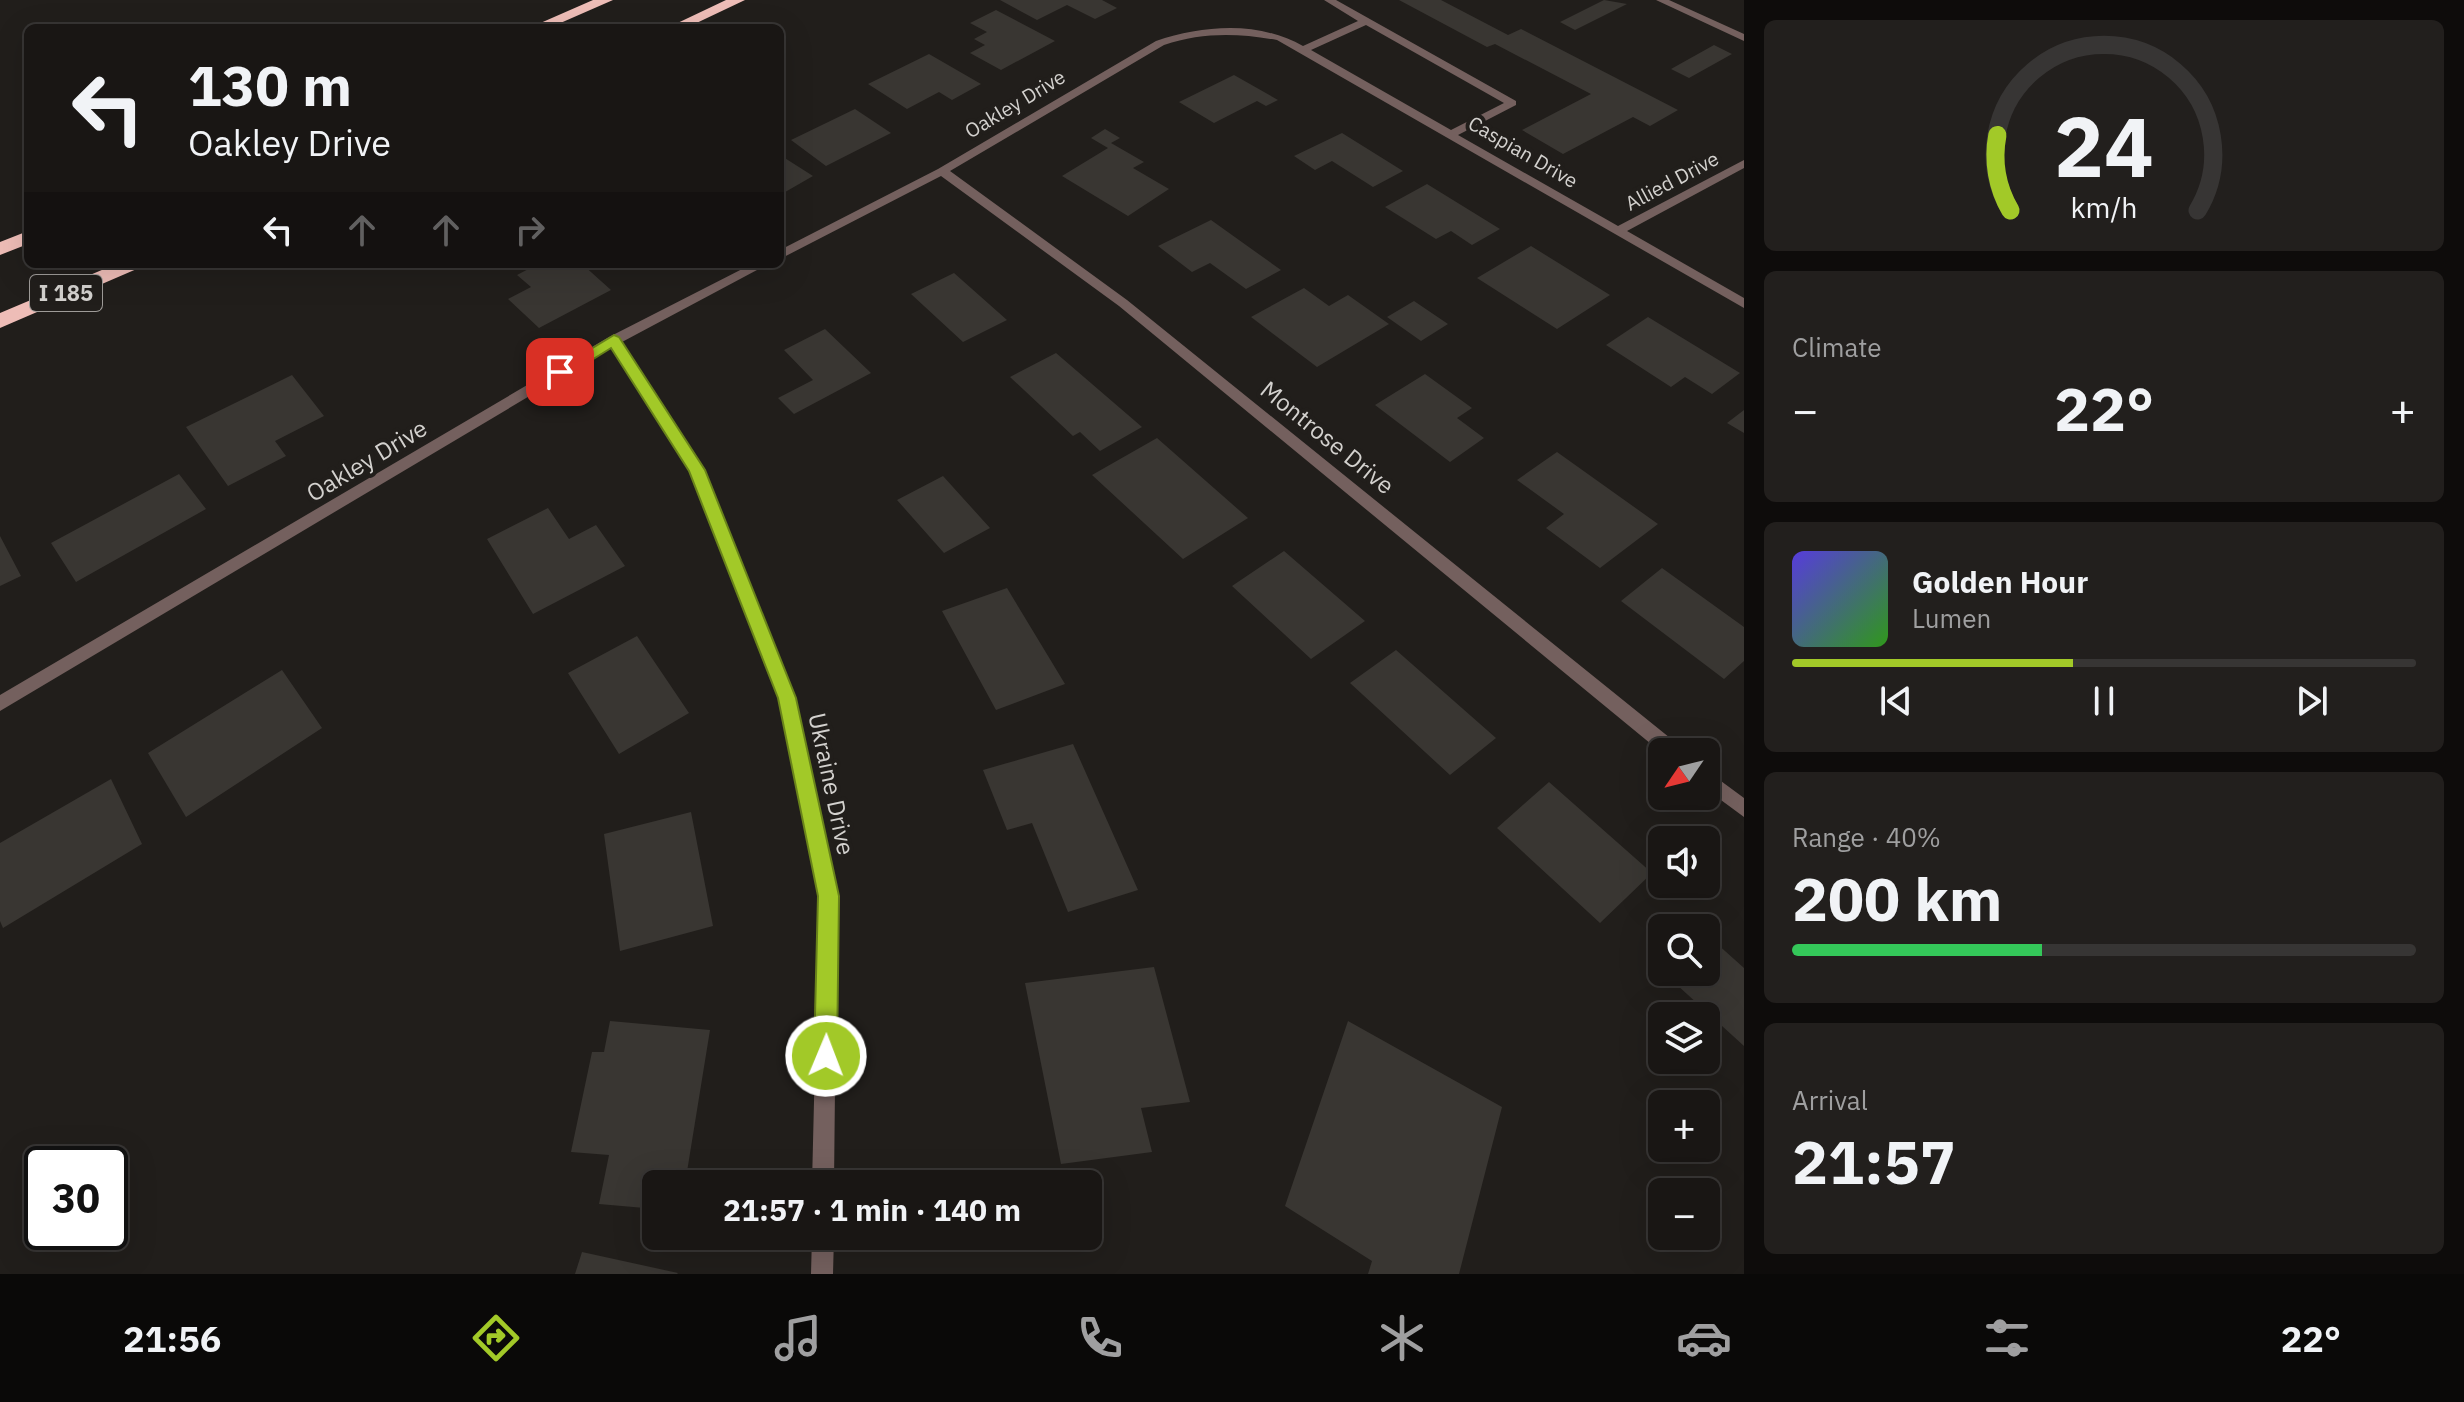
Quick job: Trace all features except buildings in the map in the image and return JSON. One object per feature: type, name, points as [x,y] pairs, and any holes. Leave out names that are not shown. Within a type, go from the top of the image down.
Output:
[{"type":"highway","points":[[546,24],[606,0]]},
{"type":"highway","points":[[683,24],[738,0]]},
{"type":"highway","points":[[0,249],[24,239]]},
{"type":"highway","name":"I 185","points":[[0,321],[123,268]]},
{"type":"street","points":[[1329,0],[1512,103],[1452,134]]},
{"type":"street","points":[[1661,0],[1744,38]]},
{"type":"street","points":[[1303,50],[1366,21]]},
{"type":"street","name":"Oakley Drive","points":[[784,253],[942,171],[1160,43],[1187,32],[1237,29],[1280,37]]},
{"type":"street","name":"Caspian Drive","points":[[1280,37],[1744,304]]},
{"type":"street","name":"Allied Drive","points":[[1618,231],[1744,163]]},
{"type":"street","name":"Montrose Drive","points":[[942,171],[1123,303],[1657,738]]},
{"type":"street","name":"Oakley Drive","points":[[0,704],[614,340],[754,268]]},
{"type":"street","name":"Ukraine Drive","points":[[614,340],[697,470],[787,698],[828,896],[823,1170]]},
{"type":"street","points":[[1720,789],[1744,809]]},
{"type":"street","points":[[822,1274],[823,1250]]},
{"type":"route","points":[[560,372],[614,340],[697,470],[787,698],[828,896],[826,1056]]}]
